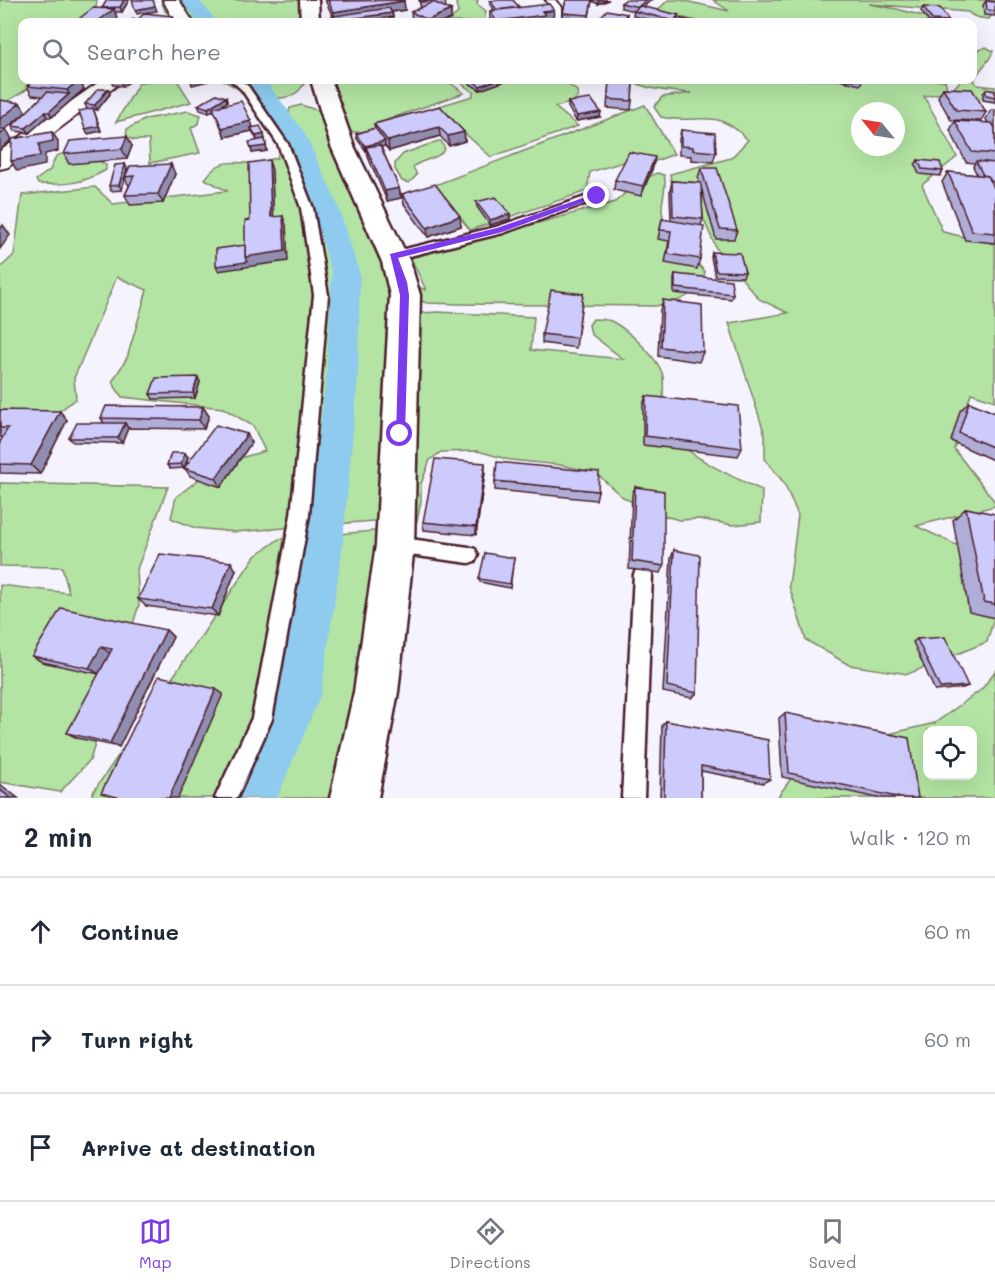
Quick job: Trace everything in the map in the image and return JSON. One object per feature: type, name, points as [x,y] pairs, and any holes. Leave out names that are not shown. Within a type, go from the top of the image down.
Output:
[{"type":"street","points":[[171,0],[182,18]]},
{"type":"street","points":[[309,0],[310,18]]},
{"type":"street","points":[[0,162],[108,84]]},
{"type":"street","points":[[322,84],[336,128],[401,274],[405,295],[395,545],[376,692],[354,798]]},
{"type":"lane","points":[[550,0],[556,4],[558,18]]},
{"type":"lane","points":[[226,798],[262,719],[300,515],[321,295],[307,208],[283,144],[246,88],[240,84]]},
{"type":"lane","points":[[393,256],[499,230],[597,196]]},
{"type":"lane","points":[[395,545],[469,555]]},
{"type":"lane","points":[[633,798],[643,574]]},
{"type":"green space","points":[[0,0],[97,0],[96,7],[84,18],[18,18],[18,84],[36,84],[0,106]]},
{"type":"green space","points":[[161,0],[305,0],[307,18],[174,18],[165,11]]},
{"type":"green space","points":[[459,0],[478,0],[477,4],[486,11],[485,18],[452,18],[458,13],[456,4]]},
{"type":"green space","points":[[668,0],[681,0],[729,11],[713,0],[995,0],[995,11],[989,19],[975,17],[968,12],[869,4],[931,18],[684,18],[656,12]]},
{"type":"green space","points":[[986,47],[993,51],[977,76],[977,50]]},
{"type":"green space","points":[[138,84],[180,84],[191,102],[116,122]]},
{"type":"green space","points":[[230,84],[303,84],[290,96],[279,98],[255,95]]},
{"type":"green space","points":[[330,84],[452,84],[464,93],[389,119],[379,128],[366,132],[353,132],[340,123]]},
{"type":"green space","points":[[462,84],[568,84],[577,91],[578,97],[570,103],[555,107],[578,126],[491,157],[442,113],[416,113],[473,96],[473,92]]},
{"type":"green space","points":[[640,84],[946,84],[948,92],[924,96],[957,157],[922,185],[943,232],[995,244],[995,401],[971,393],[954,449],[995,502],[995,506],[916,526],[978,555],[995,614],[987,642],[908,674],[849,665],[806,640],[789,586],[798,515],[784,483],[765,459],[765,435],[729,323],[788,313],[759,299],[716,248],[689,185],[671,181],[670,174],[731,158],[748,140],[736,129],[716,120],[661,117],[654,107],[662,97],[692,93],[660,90]]},
{"type":"green space","points":[[958,84],[995,87],[995,99],[973,98],[955,92],[954,88]]},
{"type":"green space","points":[[301,105],[329,114],[399,284],[386,520],[235,532],[195,528],[171,518],[176,497],[219,464],[265,451],[253,426],[223,408],[122,397],[112,382],[127,358],[147,290],[117,277],[74,378],[76,399],[58,412],[0,433],[0,268],[14,255],[22,195],[95,187],[113,204],[227,191],[205,179],[210,172],[225,163],[255,163],[277,158],[290,108]]},
{"type":"green space","points":[[645,105],[674,154],[651,163],[643,156],[590,172],[587,191],[470,230],[435,185]]},
{"type":"green space","points":[[188,111],[201,115],[199,123],[191,128],[200,153],[150,163],[149,140],[134,140],[126,137],[127,129],[146,119]]},
{"type":"green space","points":[[441,141],[445,149],[442,153],[413,167],[417,175],[409,183],[402,181],[395,169],[395,163],[403,154]]},
{"type":"green space","points":[[65,153],[95,158],[106,165],[106,170],[73,183],[38,184],[36,180],[50,170],[56,156]]},
{"type":"green space","points":[[657,173],[664,175],[665,179],[662,211],[667,226],[705,272],[698,287],[686,297],[655,306],[427,303],[412,298],[416,286],[426,290],[411,258],[615,202],[638,182]]},
{"type":"green space","points":[[422,313],[534,317],[531,350],[623,359],[591,334],[589,325],[593,319],[602,319],[617,325],[642,345],[661,370],[663,410],[669,432],[684,447],[705,461],[762,490],[761,522],[733,525],[699,519],[679,520],[648,511],[621,496],[596,473],[561,465],[510,460],[478,451],[441,452],[430,460],[421,484],[421,502],[417,521],[412,529],[410,322]]},
{"type":"green space","points":[[0,483],[168,487],[137,569],[139,605],[90,760],[60,792],[0,782],[0,585],[69,593],[62,567],[0,566]]},
{"type":"green space","points":[[385,530],[346,798],[91,798],[255,556],[279,539]]},
{"type":"green space","points":[[995,671],[995,798],[777,798],[809,753],[935,723],[982,689]]},
{"type":"building","points":[[107,0],[124,0],[120,7],[102,8]]},
{"type":"building","points":[[132,0],[153,0],[155,6],[135,10]]},
{"type":"building","points":[[328,0],[404,0],[404,1],[333,12]]},
{"type":"building","points":[[513,0],[519,7],[497,10],[490,1]]},
{"type":"building","points":[[566,0],[592,0],[589,15],[563,13]]},
{"type":"building","points":[[625,0],[646,0],[638,7],[621,3]]},
{"type":"building","points":[[986,1],[995,2],[995,11],[987,10]]},
{"type":"building","points":[[433,2],[451,10],[433,18],[424,18],[411,12]]},
{"type":"building","points":[[549,4],[554,10],[542,11],[545,15],[520,18],[494,18],[490,11]]},
{"type":"building","points":[[640,6],[679,15],[676,18],[663,18],[634,11]]},
{"type":"building","points":[[923,7],[940,8],[947,18],[931,18]]},
{"type":"building","points":[[93,8],[114,9],[102,18],[80,18]]},
{"type":"building","points":[[389,8],[392,13],[356,18],[335,18],[334,16]]},
{"type":"building","points":[[607,10],[627,14],[624,18],[600,18]]},
{"type":"building","points":[[145,13],[173,16],[171,18],[139,18]]},
{"type":"building","points":[[30,84],[74,84],[67,90],[27,86]]},
{"type":"building","points":[[609,84],[633,84],[632,101],[608,99]]},
{"type":"building","points":[[943,88],[972,89],[986,112],[956,110]]},
{"type":"building","points":[[98,89],[108,89],[95,105],[85,104]]},
{"type":"building","points":[[986,89],[995,91],[995,97],[986,95]]},
{"type":"building","points":[[47,92],[69,94],[26,128],[12,126]]},
{"type":"building","points":[[216,94],[226,97],[208,108],[198,105]]},
{"type":"building","points":[[591,99],[601,112],[577,116],[568,102]]},
{"type":"building","points":[[0,100],[20,103],[0,119]]},
{"type":"building","points":[[241,101],[251,121],[222,128],[213,108]]},
{"type":"building","points":[[440,106],[464,132],[448,136],[439,127],[388,141],[374,124]]},
{"type":"building","points":[[93,108],[99,126],[85,129],[79,111]]},
{"type":"building","points":[[955,121],[992,123],[995,128],[995,154],[972,152]]},
{"type":"building","points":[[260,126],[264,134],[256,136],[251,128]]},
{"type":"building","points":[[375,128],[385,141],[365,146],[356,134]]},
{"type":"building","points":[[681,130],[715,133],[716,152],[693,150],[693,147],[681,146]]},
{"type":"building","points":[[52,132],[53,141],[39,144],[40,156],[11,161],[12,139]]},
{"type":"building","points":[[127,136],[122,149],[64,154],[70,141]]},
{"type":"building","points":[[265,139],[266,146],[251,148],[249,142]]},
{"type":"building","points":[[380,145],[399,188],[385,191],[366,147]]},
{"type":"building","points":[[629,152],[655,157],[643,186],[615,180]]},
{"type":"building","points":[[269,160],[271,217],[283,216],[285,251],[245,257],[245,221],[250,220],[249,163]]},
{"type":"building","points":[[918,160],[940,162],[943,171],[922,169]]},
{"type":"building","points":[[976,161],[995,163],[995,182],[983,175]]},
{"type":"building","points":[[125,164],[119,185],[109,186],[115,165]]},
{"type":"building","points":[[171,164],[158,194],[125,195],[134,176],[125,177],[130,166]]},
{"type":"building","points":[[701,168],[717,168],[737,230],[720,229]]},
{"type":"building","points":[[948,172],[988,176],[995,190],[995,233],[972,231]]},
{"type":"building","points":[[672,181],[701,183],[703,219],[673,216]]},
{"type":"building","points":[[435,184],[460,216],[427,228],[402,194]]},
{"type":"building","points":[[496,197],[510,214],[490,220],[476,202]]},
{"type":"building","points":[[662,219],[704,226],[700,259],[668,254],[671,231],[660,230]]},
{"type":"building","points":[[245,245],[247,262],[216,266],[216,249]]},
{"type":"building","points":[[712,252],[740,253],[745,272],[716,271]]},
{"type":"building","points":[[675,274],[731,280],[733,294],[675,288]]},
{"type":"building","points":[[551,290],[583,294],[577,338],[542,334]]},
{"type":"building","points":[[663,300],[702,305],[703,352],[661,347]]},
{"type":"building","points":[[198,377],[193,393],[150,394],[156,378]]},
{"type":"building","points":[[646,396],[738,406],[742,448],[645,436]]},
{"type":"building","points":[[969,402],[995,413],[995,448],[959,433]]},
{"type":"building","points":[[106,406],[203,407],[199,420],[101,418]]},
{"type":"building","points":[[0,410],[60,411],[31,465],[0,464],[0,442],[8,428],[0,428]]},
{"type":"building","points":[[77,423],[125,423],[118,438],[69,438]]},
{"type":"building","points":[[216,425],[247,434],[216,478],[184,468]]},
{"type":"building","points":[[171,453],[185,453],[181,464],[167,465]]},
{"type":"building","points":[[435,459],[485,463],[476,527],[423,522]]},
{"type":"building","points":[[497,462],[599,472],[598,491],[495,481]]},
{"type":"building","points":[[635,487],[664,491],[664,566],[632,561]]},
{"type":"building","points":[[966,508],[995,514],[995,604],[984,602]]},
{"type":"building","points":[[674,550],[700,555],[697,693],[667,686]]},
{"type":"building","points":[[485,553],[514,558],[510,584],[479,579]]},
{"type":"building","points":[[160,554],[231,562],[212,609],[138,599]]},
{"type":"building","points":[[61,608],[166,630],[110,743],[67,733],[112,649],[101,647],[89,668],[32,656]]},
{"type":"building","points":[[945,637],[968,686],[940,688],[917,639]]},
{"type":"building","points":[[159,676],[216,689],[169,798],[121,798],[101,793]]},
{"type":"building","points":[[785,713],[909,738],[918,798],[901,798],[789,773]]},
{"type":"building","points":[[666,721],[768,740],[770,779],[701,766],[701,798],[664,798]]},
{"type":"building","points":[[0,790],[10,798],[0,798]]},
{"type":"waterway","points":[[189,0],[205,18]]},
{"type":"waterway","points":[[253,798],[299,694],[323,551],[342,378],[346,274],[324,203],[293,132],[258,84]]},
{"type":"route","points":[[400,434],[405,295],[403,282],[393,256],[499,230],[597,196]]}]
